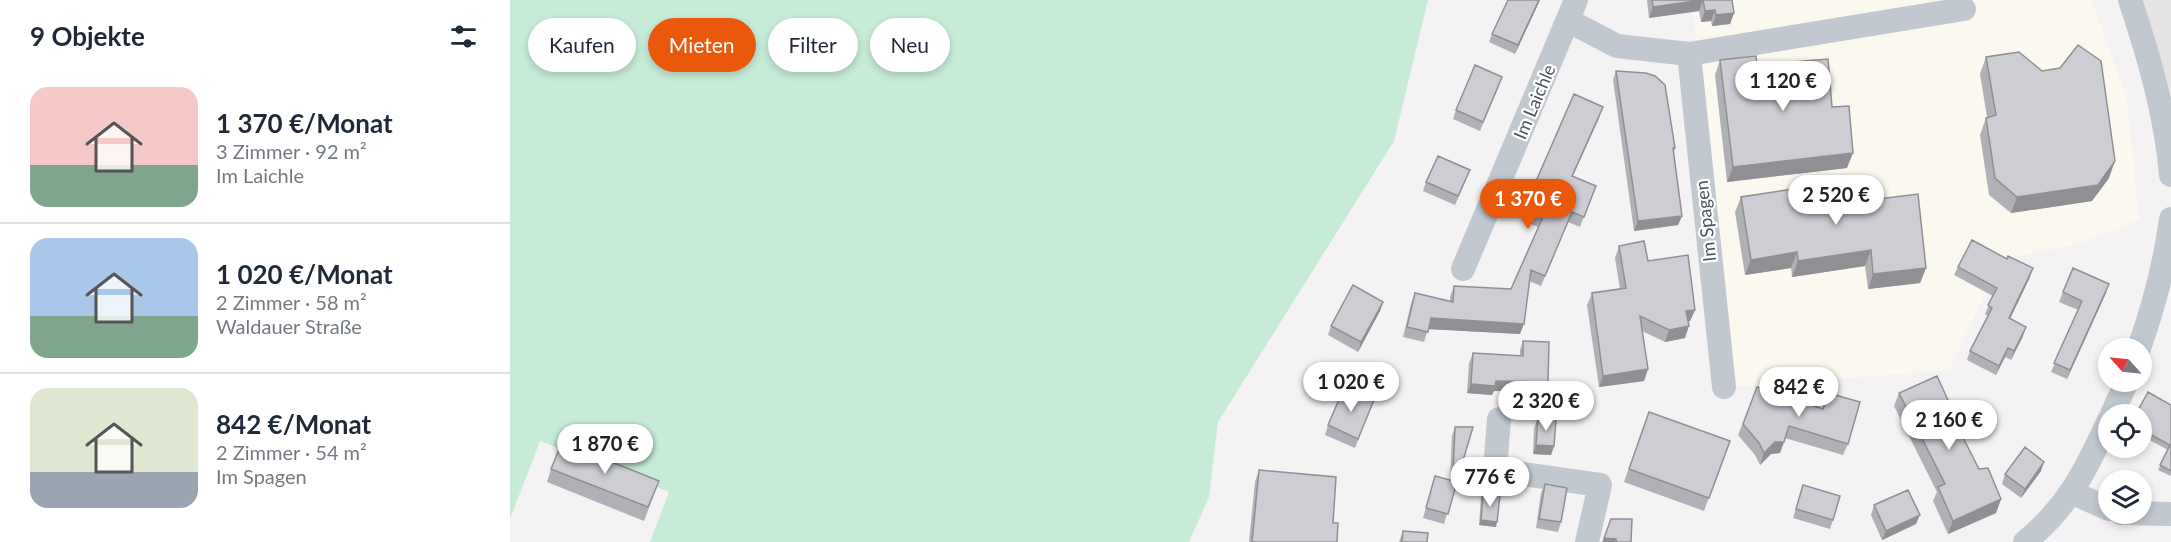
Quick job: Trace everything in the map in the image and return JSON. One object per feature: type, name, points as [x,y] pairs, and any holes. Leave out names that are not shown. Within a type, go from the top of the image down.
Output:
[{"type":"street","points":[[2130,0],[2151,62],[2169,147],[2171,175]]},
{"type":"street","points":[[1573,10],[1617,46],[1689,54],[1964,9]]},
{"type":"street","name":"Im Laichle","points":[[1463,269],[1573,10]]},
{"type":"street","name":"Im Spagen","points":[[1689,54],[1724,387]]},
{"type":"street","points":[[2142,338],[2168,248],[2171,219]]},
{"type":"street","points":[[1499,419],[1495,470],[1600,485],[1587,542]]},
{"type":"street","points":[[2025,542],[2051,520],[2073,493],[2098,442]]},
{"type":"street","points":[[2073,493],[2098,504]]},
{"type":"street","points":[[2152,514],[2171,514]]},
{"type":"shaded area","points":[[1692,0],[2091,0],[2127,98],[2139,220],[2078,244],[2002,259],[1949,370],[1733,387]]},
{"type":"shaded area","points":[[2138,0],[2171,0],[2171,100],[2166,77]]},
{"type":"green space","points":[[510,0],[1428,0],[1394,141],[1218,422],[1209,497],[1189,542],[650,542],[669,492],[540,441],[510,519]]},
{"type":"building","points":[[1508,0],[1539,0],[1518,45],[1492,34]]},
{"type":"building","points":[[1652,0],[1702,0],[1653,7]]},
{"type":"building","points":[[1703,0],[1732,0],[1734,13],[1716,15],[1715,10],[1705,11]]},
{"type":"building","points":[[2078,45],[2101,61],[2115,161],[2098,185],[2017,197],[1995,178],[1986,118],[1996,115],[1986,57],[2019,52],[2042,71],[2060,68]]},
{"type":"building","points":[[1756,56],[1757,65],[1828,59],[1832,107],[1849,106],[1853,153],[1733,167],[1720,60]]},
{"type":"building","points":[[1475,65],[1502,77],[1483,122],[1456,110]]},
{"type":"building","points":[[1616,71],[1646,73],[1655,76],[1665,85],[1675,148],[1673,148],[1682,216],[1638,221]]},
{"type":"building","points":[[1574,94],[1603,107],[1572,176],[1596,186],[1584,217],[1572,212],[1545,276],[1531,270],[1524,324],[1431,318],[1428,332],[1407,327],[1415,293],[1453,302],[1454,286],[1511,289],[1543,217],[1527,210],[1533,196],[1530,195]]},
{"type":"building","points":[[1438,156],[1470,170],[1458,196],[1426,182]]},
{"type":"building","points":[[1850,180],[1854,202],[1918,194],[1926,268],[1873,274],[1871,250],[1798,261],[1797,252],[1751,260],[1741,197]]},
{"type":"building","points":[[1972,240],[2007,259],[2008,256],[2033,268],[2009,318],[2026,327],[2014,351],[2008,348],[1999,366],[1970,351],[1992,308],[1988,305],[1997,288],[1958,267]]},
{"type":"building","points":[[1644,241],[1648,261],[1688,255],[1695,310],[1686,311],[1689,326],[1669,330],[1640,316],[1648,369],[1603,376],[1592,293],[1626,288],[1619,246]]},
{"type":"building","points":[[2073,268],[2109,284],[2070,370],[2054,363],[2082,301],[2063,292]]},
{"type":"building","points":[[1353,285],[1383,302],[1361,342],[1331,326]]},
{"type":"building","points":[[1523,341],[1549,342],[1548,382],[1496,381],[1495,386],[1471,384],[1473,353],[1523,356]]},
{"type":"building","points":[[1937,376],[1953,411],[1950,412],[1979,469],[1988,468],[2001,499],[1953,521],[1938,487],[1945,484],[1899,393]]},
{"type":"building","points":[[1757,387],[1823,409],[1828,393],[1860,402],[1848,444],[1789,426],[1784,442],[1775,442],[1764,453],[1759,443],[1743,424]]},
{"type":"building","points":[[1344,388],[1374,400],[1358,439],[1328,425]]},
{"type":"building","points":[[2148,392],[2171,405],[2171,471],[2160,465],[2170,445],[2152,435],[2152,404],[2141,404]]},
{"type":"building","points":[[1649,412],[1730,441],[1709,498],[1629,469]]},
{"type":"building","points":[[1538,418],[1556,419],[1554,446],[1536,445]]},
{"type":"building","points":[[1455,427],[1473,427],[1459,474],[1453,473]]},
{"type":"building","points":[[562,442],[659,481],[648,507],[551,469]]},
{"type":"building","points":[[2025,447],[2044,462],[2025,489],[2005,474]]},
{"type":"building","points":[[1259,470],[1336,477],[1333,523],[1338,523],[1337,542],[1252,542]]},
{"type":"building","points":[[1435,476],[1457,482],[1448,514],[1426,508]]},
{"type":"building","points":[[1545,484],[1567,488],[1561,522],[1539,519]]},
{"type":"building","points":[[1803,485],[1840,496],[1833,520],[1796,509]]},
{"type":"building","points":[[1908,490],[1920,515],[1886,531],[1874,505]]},
{"type":"building","points":[[1483,494],[1500,495],[1497,522],[1481,520]]},
{"type":"building","points":[[1611,519],[1632,519],[1631,542],[1616,542],[1616,539],[1604,538]]},
{"type":"building","points":[[1403,531],[1428,533],[1427,542],[1402,542]]}]
